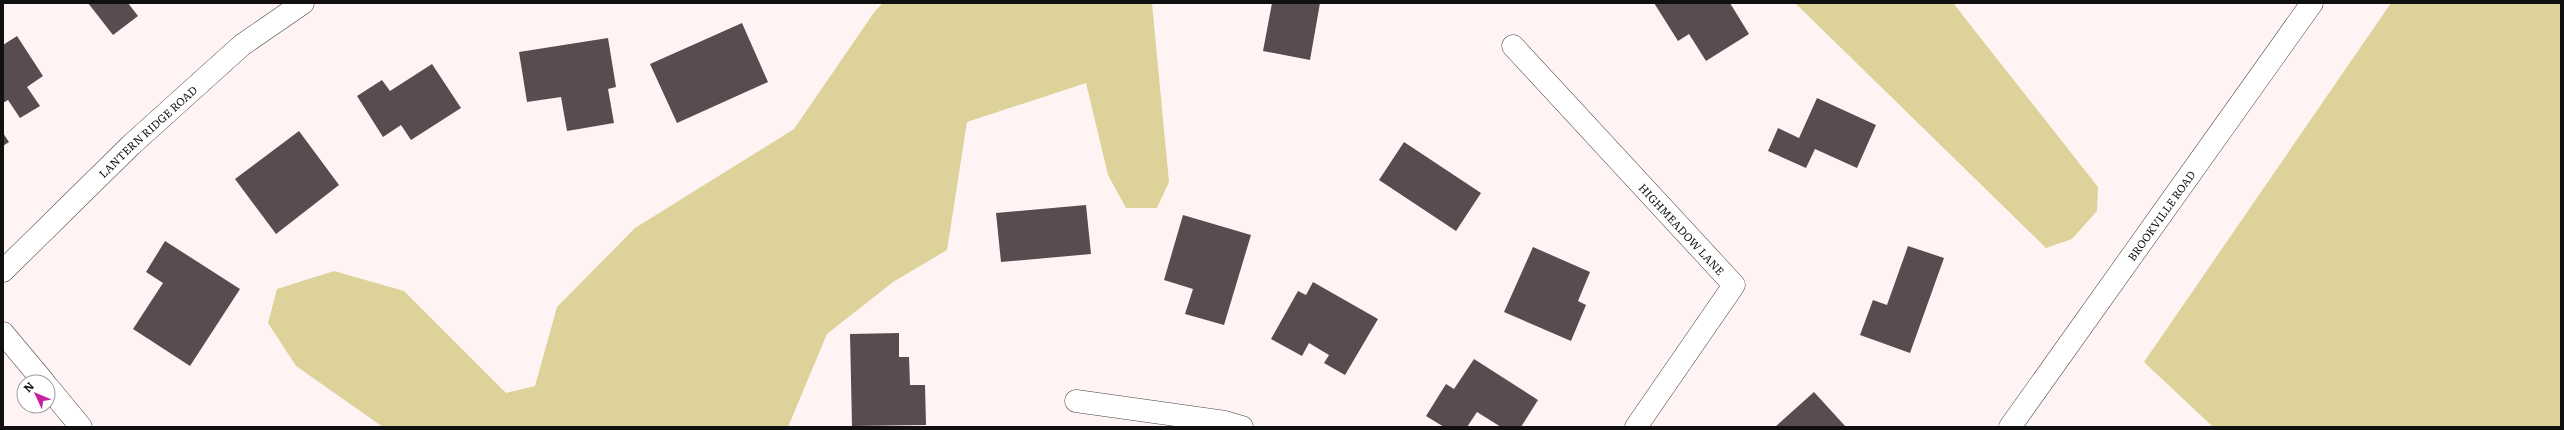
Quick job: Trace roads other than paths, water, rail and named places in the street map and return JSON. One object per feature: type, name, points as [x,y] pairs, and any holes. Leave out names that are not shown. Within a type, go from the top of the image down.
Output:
[{"type":"street","name":"LANTERN RIDGE ROAD","points":[[3,271],[131,145],[242,45],[303,3]]},
{"type":"street","name":"BROOKVILLE ROAD","points":[[2010,427],[2312,3]]},
{"type":"street","name":"HIGHMEADOW LANE","points":[[1513,46],[1734,285],[1636,427]]},
{"type":"street","points":[[3,333],[37,374]]},
{"type":"street","points":[[56,397],[81,427]]},
{"type":"street","points":[[1076,400],[1225,422],[1242,427]]}]
